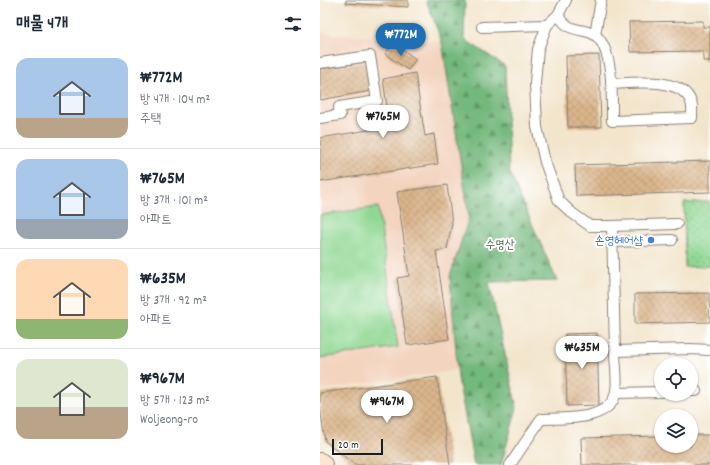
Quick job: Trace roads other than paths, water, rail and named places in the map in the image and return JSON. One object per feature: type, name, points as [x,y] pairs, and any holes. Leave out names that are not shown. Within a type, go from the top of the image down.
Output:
[{"type":"lane","points":[[566,0],[558,15],[547,25],[538,49],[535,82],[537,126],[545,162],[559,201],[590,226],[678,224]]},
{"type":"lane","points":[[595,35],[601,0]]},
{"type":"lane","points":[[558,15],[568,26],[595,35],[604,46],[608,61],[611,84],[612,120],[692,118],[692,103],[686,93],[676,86],[652,83],[611,84]]},
{"type":"lane","points":[[482,27],[547,25]]},
{"type":"lane","points":[[320,64],[370,56],[377,100],[339,106],[340,115],[320,118]]},
{"type":"lane","points":[[510,465],[541,418],[583,417],[597,413],[610,405],[616,393],[612,226]]},
{"type":"lane","points":[[613,242],[672,240]]},
{"type":"lane","points":[[615,351],[690,349],[710,350]]},
{"type":"lane","points":[[616,393],[654,392]]},
{"type":"place","name":"손영헤어샵","points":[[651,240]]},
{"type":"park label","name":"수명산","points":[[500,244]]}]
